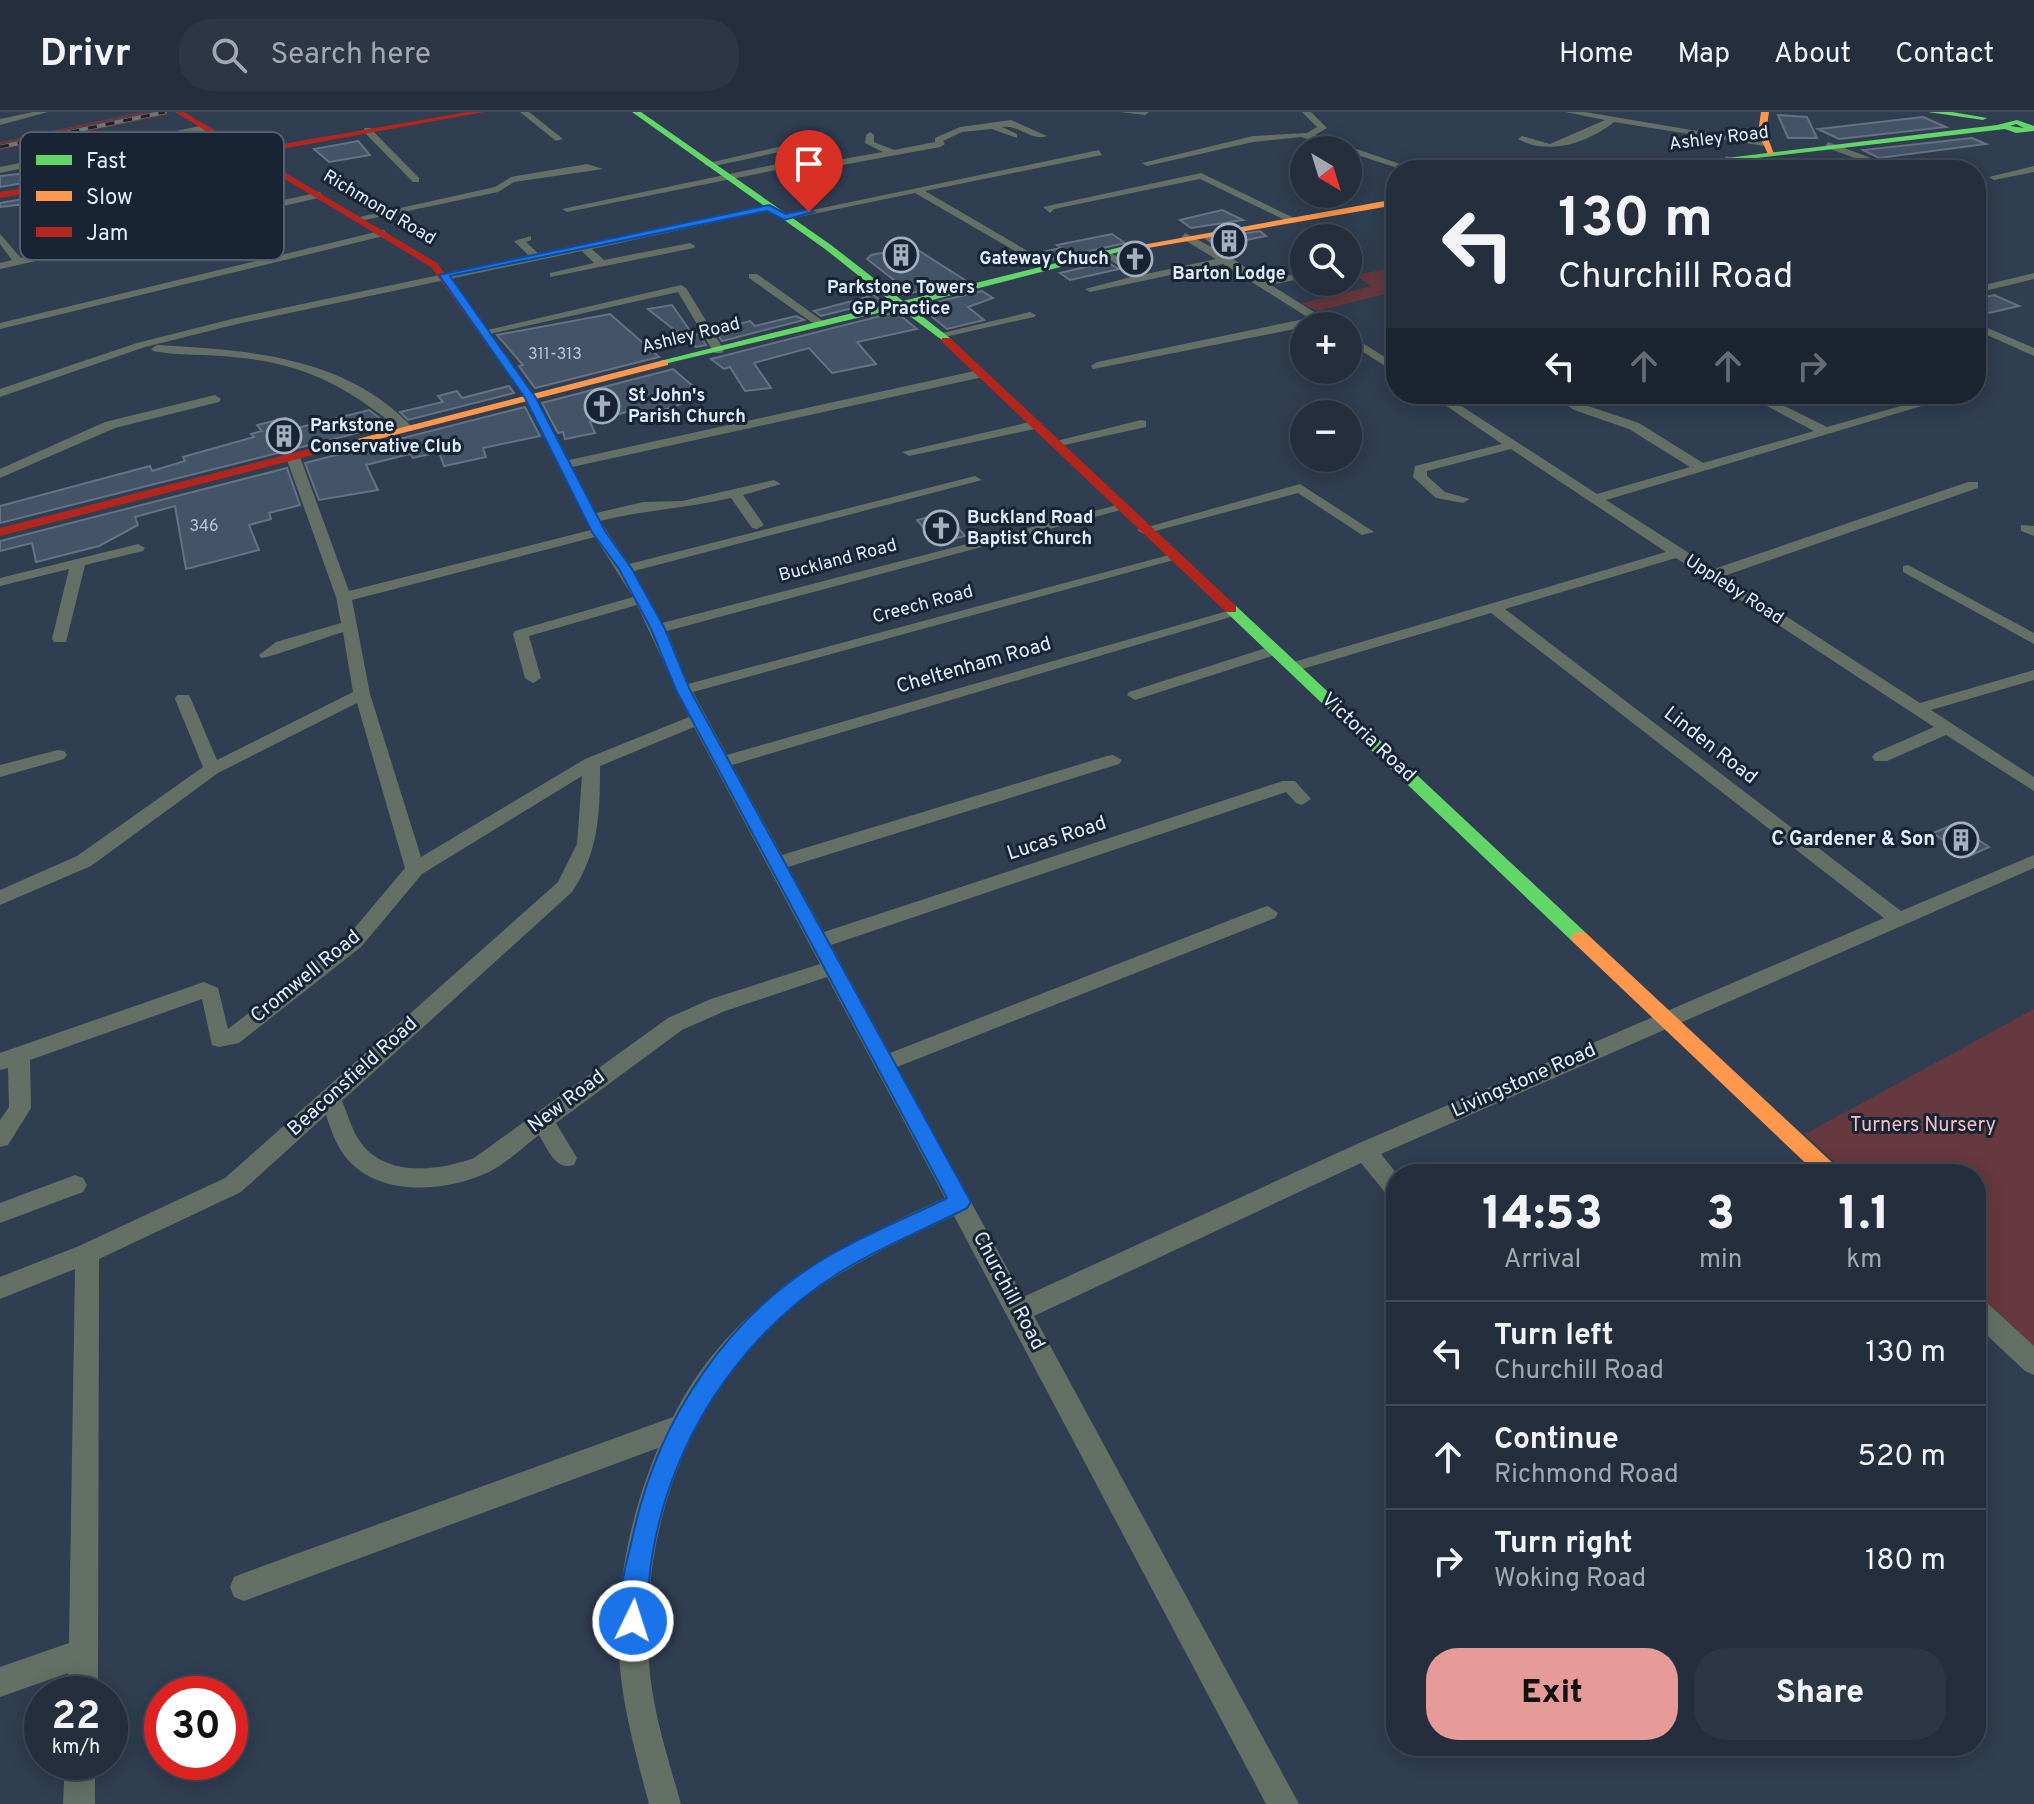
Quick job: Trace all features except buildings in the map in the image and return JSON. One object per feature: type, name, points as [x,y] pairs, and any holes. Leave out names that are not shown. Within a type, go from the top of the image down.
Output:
[{"type":"main road","points":[[284,144],[480,112]]},
{"type":"main road","name":"Victoria Road","points":[[636,112],[902,303],[940,335],[1820,1164]]},
{"type":"main road","points":[[1765,112],[1761,125],[1768,147]]},
{"type":"main road","points":[[1932,112],[2004,121],[2033,130]]},
{"type":"main road","name":"Richmond Road","points":[[183,114],[212,132]]},
{"type":"main road","name":"Ashley Road","points":[[1717,160],[1768,147],[1828,145],[2004,121]]},
{"type":"main road","name":"Richmond Road","points":[[284,174],[384,233],[444,275],[530,398]]},
{"type":"main road","points":[[0,195],[20,191]]},
{"type":"main road","name":"Ashley Road","points":[[0,532],[293,457],[403,424],[530,398],[1046,266],[1185,236],[1386,203]]},
{"type":"street","points":[[0,122],[44,112]]},
{"type":"street","points":[[524,112],[559,139]]},
{"type":"street","points":[[1124,112],[1145,112]]},
{"type":"street","points":[[1147,163],[1253,139],[1310,134],[1323,128],[1306,112]]},
{"type":"street","points":[[1569,112],[1768,147]]},
{"type":"street","points":[[1522,139],[1551,147],[1601,128],[1612,119]]},
{"type":"street","points":[[567,209],[940,144],[938,140],[960,130],[1011,123],[1043,136]]},
{"type":"street","points":[[993,126],[1014,136]]},
{"type":"street","points":[[185,132],[205,128]]},
{"type":"street","points":[[367,130],[416,180]]},
{"type":"street","points":[[1310,134],[1386,160]]},
{"type":"street","points":[[870,135],[869,143],[892,152]]},
{"type":"street","points":[[1828,145],[1868,160]]},
{"type":"street","points":[[709,164],[796,146]]},
{"type":"street","points":[[0,393],[141,345],[444,275],[583,246],[918,191],[1099,153]]},
{"type":"street","points":[[0,170],[20,166]]},
{"type":"street","points":[[360,218],[498,189],[511,180],[587,167],[598,169]]},
{"type":"street","points":[[1994,177],[2034,169]]},
{"type":"street","points":[[1047,207],[1200,174],[1289,218]]},
{"type":"street","points":[[918,191],[1046,266]]},
{"type":"street","points":[[284,203],[320,195]]},
{"type":"street","points":[[284,257],[384,233]]},
{"type":"street","points":[[1185,236],[1309,312]]},
{"type":"street","points":[[0,237],[19,262]]},
{"type":"street","points":[[527,238],[519,241],[535,256]]},
{"type":"street","points":[[583,246],[602,264]]},
{"type":"street","points":[[554,275],[690,246]]},
{"type":"street","points":[[1106,253],[1143,277]]},
{"type":"street","points":[[0,266],[28,260]]},
{"type":"street","points":[[0,326],[273,260]]},
{"type":"street","points":[[1090,289],[1228,260]]},
{"type":"street","points":[[753,276],[821,324]]},
{"type":"street","points":[[1986,288],[2034,276]]},
{"type":"street","points":[[1264,283],[1290,278]]},
{"type":"street","points":[[485,332],[681,288],[718,350]]},
{"type":"street","points":[[940,335],[999,318],[1030,315]]},
{"type":"street","points":[[1097,366],[1290,329]]},
{"type":"street","points":[[1986,330],[2034,352]]},
{"type":"street","points":[[141,345],[220,350],[310,366],[350,384],[403,424]]},
{"type":"street","points":[[1362,346],[1386,362]]},
{"type":"street","points":[[565,465],[979,374]]},
{"type":"street","name":"Churchill Road","points":[[530,398],[595,525],[625,569],[658,629],[683,690],[1283,1804]]},
{"type":"street","points":[[0,474],[110,425],[215,399]]},
{"type":"street","name":"Uppleby Road","points":[[1450,404],[2034,785]]},
{"type":"street","points":[[1573,404],[1634,426],[1701,468]]},
{"type":"street","points":[[1770,404],[1826,432]]},
{"type":"street","points":[[1594,499],[1922,404]]},
{"type":"street","points":[[1055,443],[1140,423]]},
{"type":"street","points":[[917,452],[1034,425]]},
{"type":"street","points":[[1463,499],[1441,495],[1420,477],[1420,469],[1513,445]]},
{"type":"street","points":[[293,457],[344,597],[362,694],[415,869]]},
{"type":"street","points":[[625,569],[975,480]]},
{"type":"street","points":[[344,597],[595,525],[643,506],[682,505],[774,484]]},
{"type":"street","points":[[1711,575],[1973,485]]},
{"type":"street","points":[[1144,530],[1300,488],[1367,532]]},
{"type":"street","points":[[734,493],[757,525]]},
{"type":"street","name":"Buckland Road","points":[[658,629],[1121,508]]},
{"type":"street","points":[[0,582],[138,548]]},
{"type":"street","points":[[1293,667],[1677,553]]},
{"type":"street","name":"Creech Road","points":[[683,690],[1174,558]]},
{"type":"street","points":[[60,639],[78,564]]},
{"type":"street","points":[[1908,569],[2034,639]]},
{"type":"street","points":[[521,634],[641,599]]},
{"type":"street","name":"Linden Road","points":[[1494,608],[1898,919]]},
{"type":"street","name":"Cheltenham Road","points":[[724,762],[1236,613]]},
{"type":"street","points":[[513,617],[533,678]]},
{"type":"street","points":[[267,655],[282,645],[348,626]]},
{"type":"street","points":[[1135,695],[1275,650]]},
{"type":"street","points":[[1917,709],[2034,675]]},
{"type":"street","points":[[0,898],[84,861],[212,769],[362,694]]},
{"type":"street","points":[[183,699],[212,769]]},
{"type":"street","name":"Cromwell Road","points":[[10,1059],[204,990],[211,993],[219,1039],[232,1037],[354,942],[415,869],[591,763],[699,719]]},
{"type":"street","points":[[1881,757],[1947,728]]},
{"type":"street","points":[[0,771],[58,755]]},
{"type":"street","points":[[778,863],[1113,760]]},
{"type":"street","name":"Beaconsfield Road","points":[[0,1288],[87,1253],[233,1185],[543,907],[579,870],[591,824],[591,763]]},
{"type":"street","name":"Lucas Road","points":[[820,941],[1289,785],[1302,799]]},
{"type":"street","name":"Livingstone Road","points":[[1019,1311],[1365,1151],[2034,861]]},
{"type":"street","points":[[886,1063],[1268,913]]},
{"type":"street","name":"New Road","points":[[329,1098],[354,1151],[376,1167],[410,1179],[440,1178],[482,1165],[675,1024],[718,1005],[834,967]]},
{"type":"street","points":[[0,1138],[20,1108],[10,1059]]},
{"type":"street","points":[[543,1122],[566,1158]]},
{"type":"street","points":[[1365,1151],[1386,1177]]},
{"type":"street","points":[[0,1213],[75,1185]]},
{"type":"street","points":[[665,1804],[644,1722],[635,1664],[633,1621],[646,1526],[666,1462],[682,1427],[720,1366],[766,1314],[792,1292],[840,1260],[960,1202]]},
{"type":"street","points":[[84,1676],[87,1253]]},
{"type":"street","points":[[1986,1318],[2034,1363]]},
{"type":"street","points":[[244,1587],[682,1427]]},
{"type":"street","points":[[0,1682],[85,1652]]},
{"type":"street","points":[[79,1804],[80,1780]]},
{"type":"green space","points":[[140,112],[172,114],[86,132],[47,132]]},
{"type":"green space","points":[[20,138],[20,146],[0,150],[0,142]]},
{"type":"green space","points":[[1386,269],[1386,294],[1317,311],[1302,303],[1330,296],[1362,296],[1362,288],[1371,286],[1362,280],[1362,274]]},
{"type":"green space","name":"Turners Nursery","points":[[2034,1009],[2034,1351],[1986,1305],[1986,1164],[1836,1164],[1805,1134]]},
{"type":"railway","points":[[71,132],[165,112]]},
{"type":"railway","points":[[0,147],[20,143]]},
{"type":"traffic: fast","points":[[636,112],[828,247],[946,340]]},
{"type":"traffic: fast","points":[[1932,112],[1983,118]]},
{"type":"traffic: fast","points":[[2017,122],[2034,129],[2016,131],[2001,125],[2017,122]]},
{"type":"traffic: fast","points":[[1718,160],[2004,127]]},
{"type":"traffic: fast","points":[[664,363],[1125,249]]},
{"type":"traffic: fast","points":[[1231,609],[1580,938]]},
{"type":"traffic: slow","points":[[1765,112],[1762,133],[1771,152]]},
{"type":"traffic: slow","points":[[1125,249],[1386,204]]},
{"type":"traffic: slow","points":[[340,445],[664,363]]},
{"type":"traffic: slow","points":[[1580,938],[1820,1164]]},
{"type":"traffic: jam","points":[[179,112],[212,132]]},
{"type":"traffic: jam","points":[[284,146],[480,112]]},
{"type":"traffic: jam","points":[[284,175],[434,265],[530,398]]},
{"type":"traffic: jam","points":[[0,195],[20,192]]},
{"type":"traffic: jam","points":[[946,340],[1231,609]]},
{"type":"traffic: jam","points":[[0,532],[340,445]]},
{"type":"place","name":"Barton Lodge","points":[[1229,241]]},
{"type":"place","name":"Parkstone Towers GP Practice","points":[[901,255]]},
{"type":"place","name":"Gateway Chuch","points":[[1135,259]]},
{"type":"place","name":"St John's Parish Church","points":[[602,406]]},
{"type":"place","name":"Parkstone Conservative Club","points":[[284,436]]},
{"type":"place","name":"Buckland Road Baptist Church","points":[[941,528]]},
{"type":"place","name":"C Gardener & Son","points":[[1961,840]]},
{"type":"route","points":[[633,1621],[636,1579],[653,1500],[682,1427],[720,1366],[766,1314],[792,1292],[840,1260],[960,1202],[683,690],[658,629],[625,569],[599,532],[530,398],[444,275],[769,208],[784,217],[809,212]]}]
